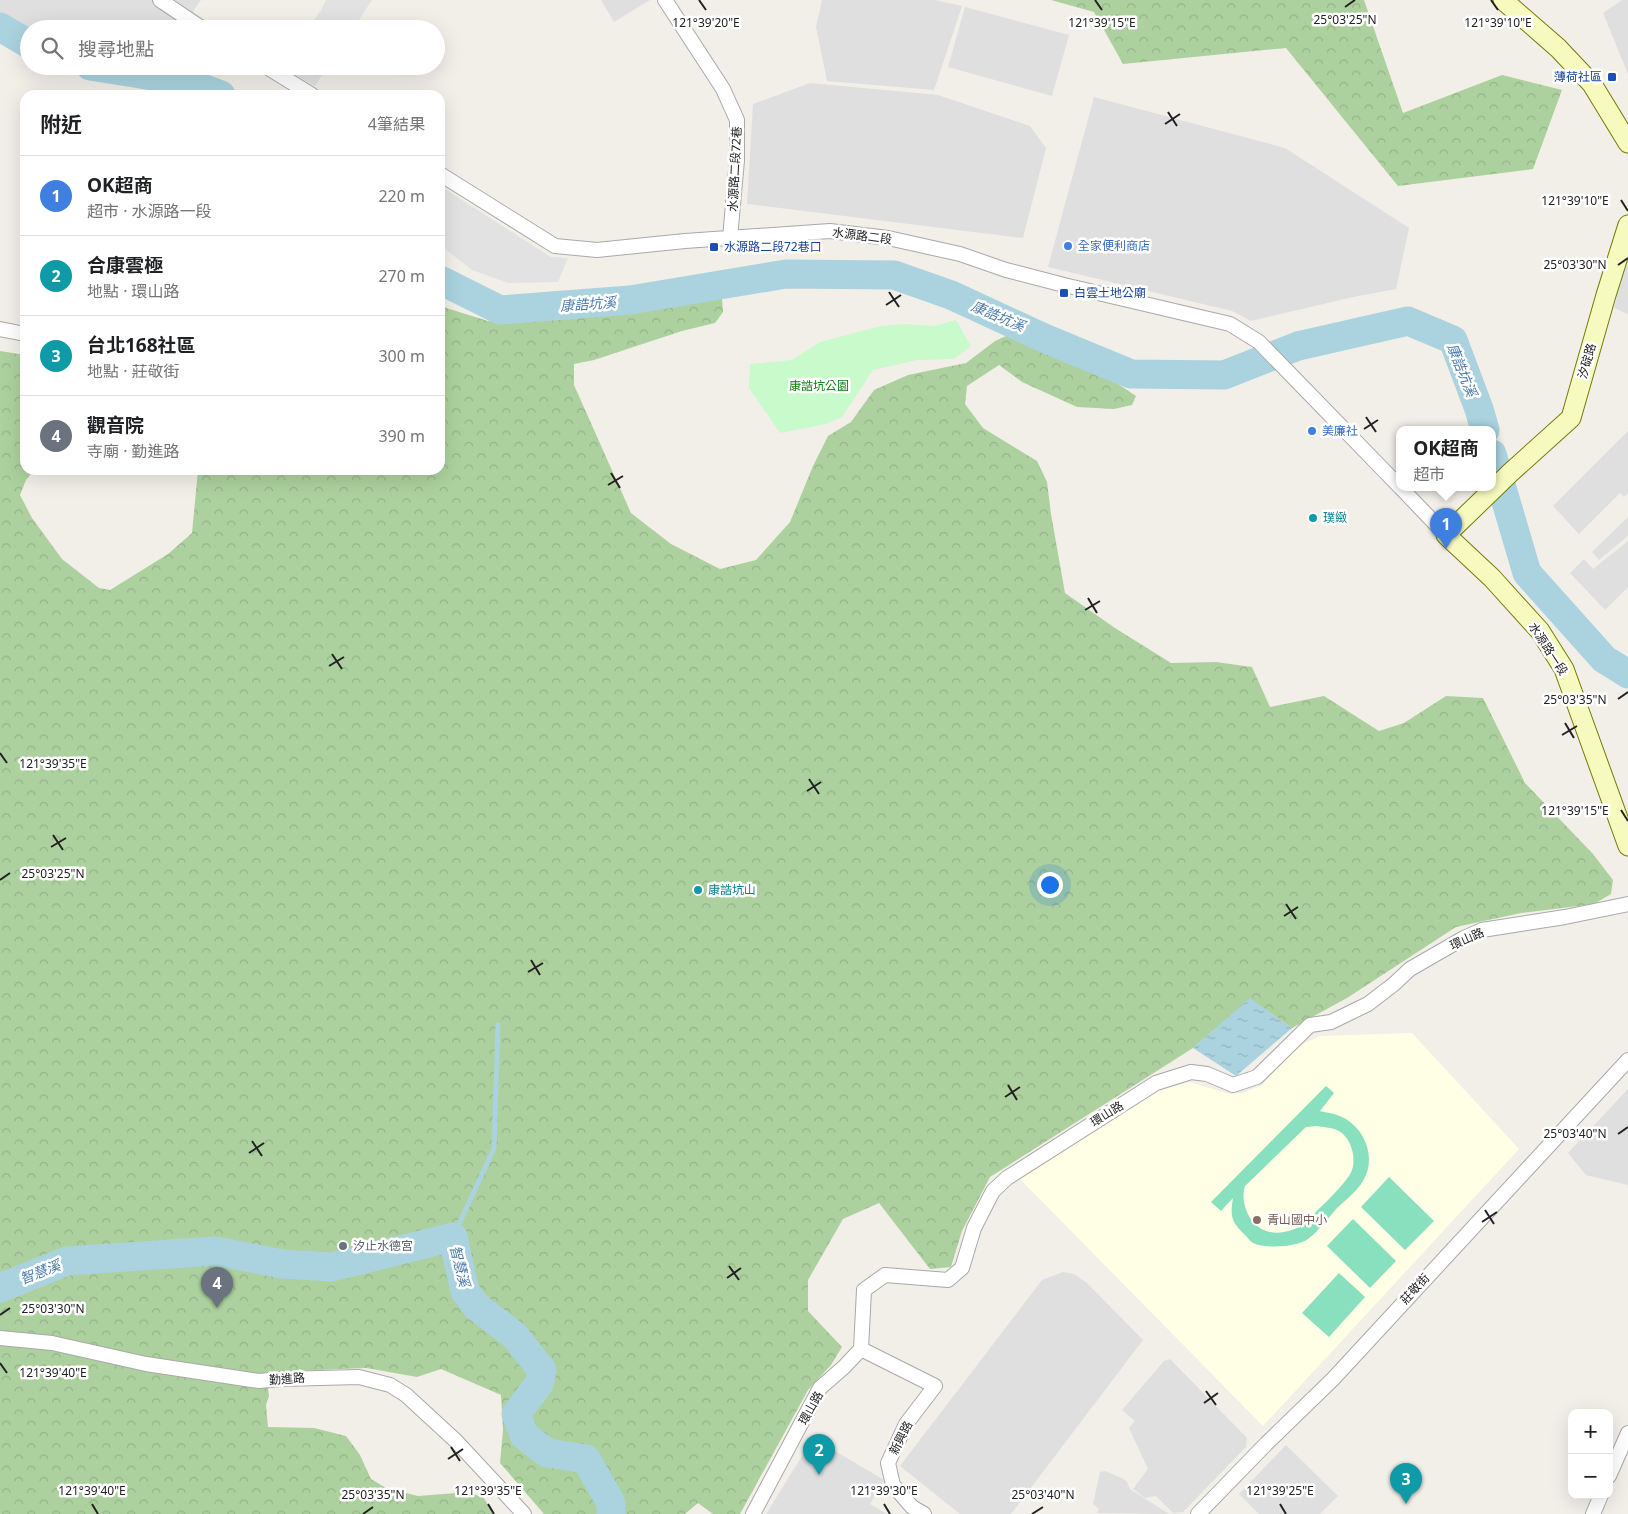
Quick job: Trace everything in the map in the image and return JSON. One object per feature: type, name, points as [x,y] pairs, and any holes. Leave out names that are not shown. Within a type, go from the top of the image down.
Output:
[{"type":"street","points":[[160,0],[190,20]]},
{"type":"street","name":"水源路二段72巷","points":[[665,0],[723,89],[737,120],[737,160],[730,238]]},
{"type":"street","points":[[1503,0],[1558,48],[1592,84],[1628,142]]},
{"type":"street","points":[[280,75],[304,90]]},
{"type":"street","name":"水源路二段","points":[[445,177],[555,246],[597,250],[830,231],[888,238],[960,254],[1006,270],[1230,324],[1259,342],[1396,483]]},
{"type":"street","name":"汐碇路","points":[[1496,488],[1571,418],[1628,225]]},
{"type":"street","points":[[0,329],[20,333]]},
{"type":"street","points":[[1404,491],[1446,535]]},
{"type":"street","name":"汐碇路","points":[[1446,535],[1493,491]]},
{"type":"street","name":"水源路一段","points":[[1446,535],[1492,578],[1540,631],[1564,669],[1628,846]]},
{"type":"street","name":"環山路","points":[[753,1514],[820,1388],[861,1349],[864,1290],[885,1275],[948,1280],[962,1268],[974,1228],[993,1191],[1007,1178],[1156,1083],[1191,1072],[1206,1074],[1233,1085],[1257,1077],[1310,1025],[1331,1022],[1368,1004],[1410,969],[1464,938],[1482,930],[1628,904]]},
{"type":"street","name":"莊敬街","points":[[1198,1514],[1333,1379],[1628,1060]]},
{"type":"street","name":"勤進路","points":[[0,1338],[52,1343],[146,1364],[259,1382],[281,1378],[359,1377],[390,1385],[406,1396],[456,1441],[524,1514]]},
{"type":"street","name":"新興路","points":[[861,1349],[935,1386],[906,1424],[888,1463],[893,1485],[912,1507],[924,1514]]},
{"type":"street","points":[[1613,1467],[1628,1433]]},
{"type":"street","points":[[1593,1514],[1599,1499]]},
{"type":"shaded area","points":[[0,0],[201,0],[195,8],[190,20],[20,20],[20,26],[0,16]]},
{"type":"shaded area","points":[[326,0],[372,0],[359,20],[314,20]]},
{"type":"shaded area","points":[[601,0],[650,0],[614,22]]},
{"type":"shaded area","points":[[822,0],[935,0],[962,6],[934,90],[827,81],[816,27]]},
{"type":"shaded area","points":[[1622,0],[1628,0],[1628,74],[1603,13]]},
{"type":"shaded area","points":[[965,7],[1069,35],[1052,96],[948,67]]},
{"type":"shaded area","points":[[295,75],[322,75],[315,86]]},
{"type":"shaded area","points":[[810,83],[938,95],[1030,126],[1046,148],[1023,238],[747,204],[753,104]]},
{"type":"shaded area","points":[[1094,97],[1285,148],[1409,228],[1396,289],[1251,321],[1232,311],[1048,267]]},
{"type":"shaded area","points":[[445,189],[551,257],[568,258],[558,282],[508,283],[472,270],[445,249]]},
{"type":"shaded area","points":[[1628,255],[1628,314],[1614,308]]},
{"type":"shaded area","points":[[1628,431],[1628,493],[1624,497],[1620,493],[1579,534],[1553,506]]},
{"type":"shaded area","points":[[1628,517],[1628,536],[1599,560],[1592,552]]},
{"type":"shaded area","points":[[1628,541],[1628,587],[1605,610],[1570,573],[1584,559],[1593,569]]},
{"type":"shaded area","name":"青山國中小","points":[[1412,1033],[1519,1149],[1263,1426],[1020,1179],[1159,1091],[1189,1082],[1230,1094],[1243,1093],[1262,1085],[1300,1045],[1320,1036]]},
{"type":"shaded area","points":[[1628,1089],[1628,1185],[1586,1175],[1568,1153]]},
{"type":"shaded area","points":[[1063,1272],[1074,1274],[1087,1283],[1143,1340],[1011,1514],[960,1514],[900,1466],[1042,1280]]},
{"type":"shaded area","points":[[1170,1359],[1247,1438],[1246,1447],[1183,1512],[1173,1513],[1156,1496],[1145,1498],[1133,1489],[1148,1469],[1129,1428],[1135,1421],[1122,1410],[1164,1361]]},
{"type":"shaded area","points":[[813,1438],[884,1480],[870,1504],[887,1514],[766,1514]]},
{"type":"shaded area","points":[[1286,1445],[1338,1496],[1320,1514],[1259,1514],[1239,1494]]},
{"type":"shaded area","points":[[1105,1471],[1122,1478],[1127,1482],[1130,1489],[1169,1514],[1097,1513],[1099,1509],[1093,1504],[1100,1472]]},
{"type":"green space","points":[[1051,0],[1364,0],[1403,113],[1502,75],[1562,90],[1533,169],[1398,186],[1286,48],[1123,64],[1094,12]]},
{"type":"green space","points":[[704,298],[722,299],[723,312],[715,323],[682,331],[594,360],[574,364],[574,385],[631,513],[671,544],[720,569],[756,560],[790,522],[813,466],[828,436],[851,422],[874,390],[908,375],[966,363],[995,341],[1006,336],[1106,376],[1136,396],[1132,405],[1114,409],[1077,407],[1022,382],[999,365],[967,386],[965,404],[983,428],[1037,461],[1047,482],[1065,593],[1115,628],[1171,663],[1216,662],[1252,667],[1270,707],[1324,696],[1379,731],[1404,723],[1446,696],[1483,698],[1525,783],[1593,854],[1613,880],[1611,894],[1594,904],[1521,913],[1456,927],[1347,998],[1292,1028],[1250,999],[1193,1048],[990,1177],[962,1231],[951,1267],[930,1269],[879,1203],[843,1219],[808,1280],[808,1311],[842,1347],[831,1365],[808,1390],[740,1514],[713,1514],[698,1503],[685,1514],[544,1514],[500,1463],[503,1430],[501,1395],[441,1369],[417,1377],[366,1368],[266,1372],[269,1396],[266,1405],[268,1427],[314,1428],[346,1436],[360,1455],[371,1479],[386,1488],[418,1496],[469,1492],[484,1498],[493,1514],[0,1514],[0,351],[20,354],[20,475],[30,475],[20,495],[32,518],[62,559],[99,588],[110,590],[168,554],[192,533],[198,475],[445,475],[445,308],[488,321],[576,316]]},
{"type":"green space","name":"康誥坑公園","points":[[956,320],[971,346],[954,359],[917,360],[873,370],[842,417],[826,424],[780,433],[749,388],[750,364],[792,360],[820,342],[881,326],[904,324],[935,326]]},
{"type":"green space","points":[[1326,1086],[1334,1093],[1320,1111],[1339,1116],[1350,1122],[1357,1128],[1366,1144],[1369,1163],[1363,1181],[1355,1192],[1337,1208],[1316,1232],[1303,1242],[1273,1246],[1253,1243],[1234,1222],[1232,1214],[1233,1198],[1221,1211],[1211,1202]],"holes":[[[1317,1126],[1339,1131],[1348,1140],[1353,1152],[1352,1171],[1339,1188],[1303,1225],[1284,1232],[1274,1233],[1258,1227],[1250,1217],[1245,1205],[1245,1186],[1306,1127]]]},
{"type":"green space","points":[[1389,1177],[1434,1221],[1405,1250],[1361,1207]]},
{"type":"green space","points":[[1353,1219],[1396,1261],[1370,1288],[1327,1246]]},
{"type":"green space","points":[[1339,1273],[1365,1297],[1329,1337],[1302,1313]]},
{"type":"water","points":[[1250,998],[1292,1028],[1236,1076],[1193,1048]]},
{"type":"waterway","name":"康誥坑溪","points":[[0,27],[20,39]]},
{"type":"waterway","name":"康誥坑溪","points":[[146,75],[184,81],[208,90]]},
{"type":"waterway","name":"康誥坑溪","points":[[445,282],[500,310],[630,300],[786,274],[894,275],[951,295],[1044,338],[1131,374],[1224,375],[1298,346],[1408,321],[1453,340],[1484,426]]},
{"type":"waterway","name":"康誥坑溪","points":[[1496,468],[1527,573],[1604,659],[1628,674]]},
{"type":"waterway","points":[[453,1237],[494,1148],[498,1025]]},
{"type":"waterway","name":"智慧溪","points":[[0,1288],[67,1261],[215,1251],[282,1264],[332,1267],[453,1237],[465,1291],[477,1307],[514,1335],[542,1370],[539,1384],[516,1414],[524,1435],[547,1453],[586,1459],[611,1503],[611,1514]]},
{"type":"place","name":"薄荷社區","points":[[1612,77]]},
{"type":"place","name":"全家便利商店","points":[[1068,246]]},
{"type":"place","name":"水源路二段72巷口","points":[[714,247]]},
{"type":"place","name":"白雲土地公廟","points":[[1064,293]]},
{"type":"place","name":"美廉社","points":[[1312,431]]},
{"type":"place","name":"璞緻","points":[[1313,518]]},
{"type":"place","name":"OK超商","points":[[1446,549]]},
{"type":"place","name":"康誥坑山","points":[[698,890]]},
{"type":"place","name":"青山國中小","points":[[1257,1220]]},
{"type":"place","name":"汐止水德宮","points":[[343,1246]]},
{"type":"place","name":"觀音院","points":[[217,1308]]},
{"type":"place","name":"合康雲極","points":[[819,1475]]},
{"type":"place","name":"台北168社區","points":[[1406,1504]]}]
